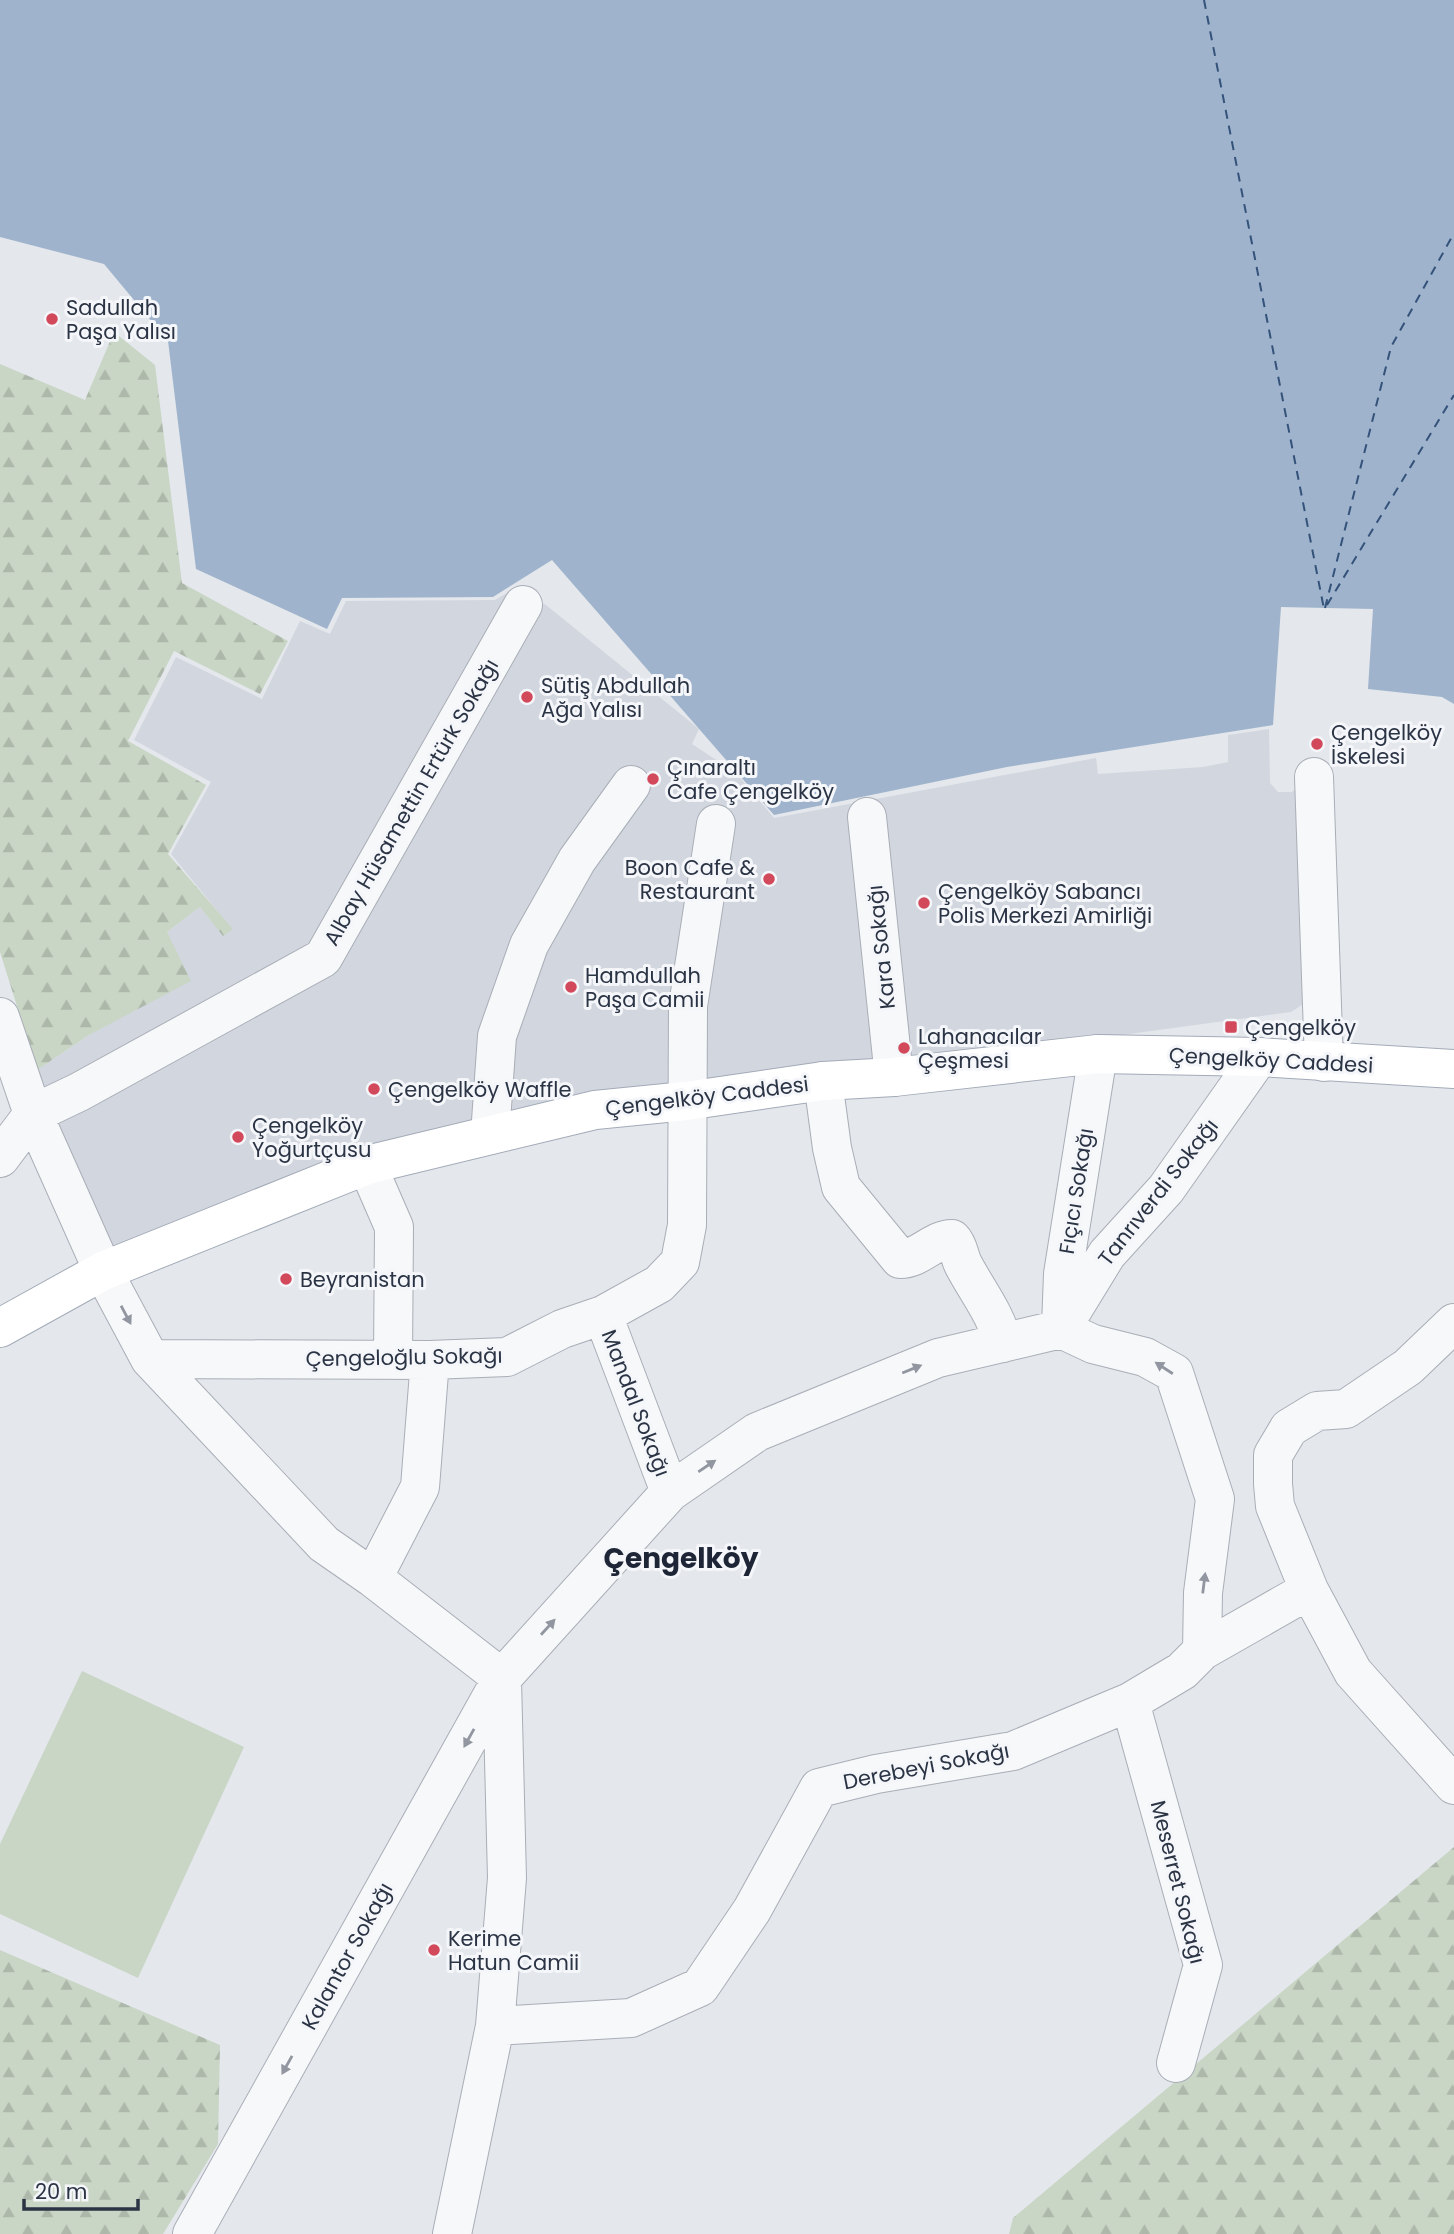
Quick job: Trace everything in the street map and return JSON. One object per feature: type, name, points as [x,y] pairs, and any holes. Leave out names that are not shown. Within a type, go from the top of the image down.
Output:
[{"type":"main road","name":"Çengelköy Caddesi","points":[[0,1328],[103,1271],[368,1165],[595,1110],[686,1101],[823,1081],[894,1077],[1098,1054],[1259,1057],[1454,1069]]},
{"type":"street","name":"Albay Hüsamettin Ertürk Sokağı","points":[[0,1157],[33,1114],[79,1092],[323,958],[523,605]]},
{"type":"street","points":[[1314,777],[1324,1062]]},
{"type":"street","points":[[490,1135],[497,1036],[529,945],[576,860],[631,785]]},
{"type":"street","name":"Kara Sokağı","points":[[867,817],[894,1077]]},
{"type":"street","name":"Çengeloğlu Sokağı","points":[[150,1359],[507,1357],[562,1329],[603,1315],[659,1284],[680,1262],[687,1225],[688,1006],[716,824]]},
{"type":"street","points":[[0,1017],[33,1114],[103,1271],[150,1359],[324,1544],[373,1578],[502,1678],[507,1878],[495,2026],[452,2234]]},
{"type":"street","name":"Fıçıcı Sokağı","points":[[1061,1329],[1063,1274],[1098,1054]]},
{"type":"street","name":"Tanrıverdi Sokağı","points":[[1061,1329],[1107,1254],[1166,1189],[1259,1057]]},
{"type":"street","points":[[823,1081],[832,1149],[841,1187],[900,1259],[911,1259],[945,1239],[952,1239],[957,1244],[961,1261],[999,1325],[1003,1343]]},
{"type":"street","points":[[368,1165],[394,1227],[412,1359],[420,1487],[373,1578]]},
{"type":"street","name":"Mandal Sokağı","points":[[603,1315],[670,1492]]},
{"type":"street","points":[[1454,1323],[1408,1367],[1346,1409],[1317,1411],[1289,1428],[1273,1455],[1275,1506],[1309,1590],[1353,1672],[1454,1785]]},
{"type":"street","points":[[1061,1329],[1093,1344],[1145,1357],[1174,1373],[1214,1499],[1203,1593],[1202,1651]]},
{"type":"street","name":"Kalantor Sokağı","points":[[192,2234],[502,1678],[670,1492],[757,1432],[938,1359],[1061,1329]]},
{"type":"street","name":"Derebeyi Sokağı","points":[[495,2026],[631,2018],[700,1987],[752,1910],[819,1788],[876,1774],[1013,1751],[1130,1702],[1182,1671],[1202,1651],[1309,1590]]},
{"type":"street","name":"Meserret Sokağı","points":[[1130,1702],[1203,1965],[1176,2063]]},
{"type":"shaded area","points":[[509,592],[528,595],[546,605],[699,729],[692,744],[736,773],[774,818],[1096,758],[1098,774],[1203,767],[1228,762],[1228,735],[1269,729],[1270,783],[1278,792],[1292,792],[1302,784],[1305,1003],[1291,1012],[1092,1039],[584,1094],[107,1249],[37,1070],[89,1035],[167,932],[200,907],[223,935],[232,929],[171,854],[211,782],[134,740],[176,657],[262,699],[300,621],[330,634],[346,601],[495,600]]},
{"type":"green space","points":[[114,332],[155,365],[182,583],[288,641],[260,694],[174,651],[128,741],[206,785],[168,854],[233,929],[223,936],[200,907],[167,932],[191,981],[89,1035],[37,1070],[0,952],[0,364],[85,400]]},
{"type":"green space","points":[[82,1671],[244,1747],[138,1978],[0,1914],[0,1844]]},
{"type":"green space","points":[[1454,1847],[1454,2234],[1009,2234],[1013,2218]]},
{"type":"green space","points":[[0,1950],[220,2045],[218,2144],[163,2234],[0,2234]]},
{"type":"water","points":[[0,0],[1454,0],[1454,704],[1442,697],[1368,689],[1373,609],[1281,607],[1273,725],[1007,767],[774,815],[552,560],[493,597],[342,598],[327,629],[196,569],[168,341],[104,264],[0,237]]},
{"type":"ferry route","points":[[1204,0],[1324,609]]},
{"type":"ferry route","points":[[1325,608],[1391,347],[1454,233]]},
{"type":"ferry route","points":[[1327,605],[1454,395]]},
{"type":"place","name":"Sadullah Paşa Yalısı","points":[[52,319]]},
{"type":"place","name":"Sütiş Abdullah Ağa Yalısı","points":[[527,697]]},
{"type":"place","name":"Çengelköy İskelesi","points":[[1317,744]]},
{"type":"place","name":"Çınaraltı Cafe Çengelköy","points":[[653,779]]},
{"type":"place","name":"Boon Cafe & Restaurant","points":[[769,879]]},
{"type":"place","name":"Çengelköy Sabancı Polis Merkezi Amirliği","points":[[924,903]]},
{"type":"place","name":"Hamdullah Paşa Camii","points":[[571,987]]},
{"type":"place","name":"Çengelköy","points":[[1231,1027]]},
{"type":"place","name":"Lahanacılar Çeşmesi","points":[[904,1048]]},
{"type":"place","name":"Çengelköy Waffle","points":[[374,1089]]},
{"type":"place","name":"Çengelköy Yoğurtçusu","points":[[238,1137]]},
{"type":"place","name":"Beyranistan","points":[[286,1279]]},
{"type":"place","name":"Kerime Hatun Camii","points":[[434,1950]]},
{"type":"district","name":"Çengelköy","points":[[681,1558]]}]
